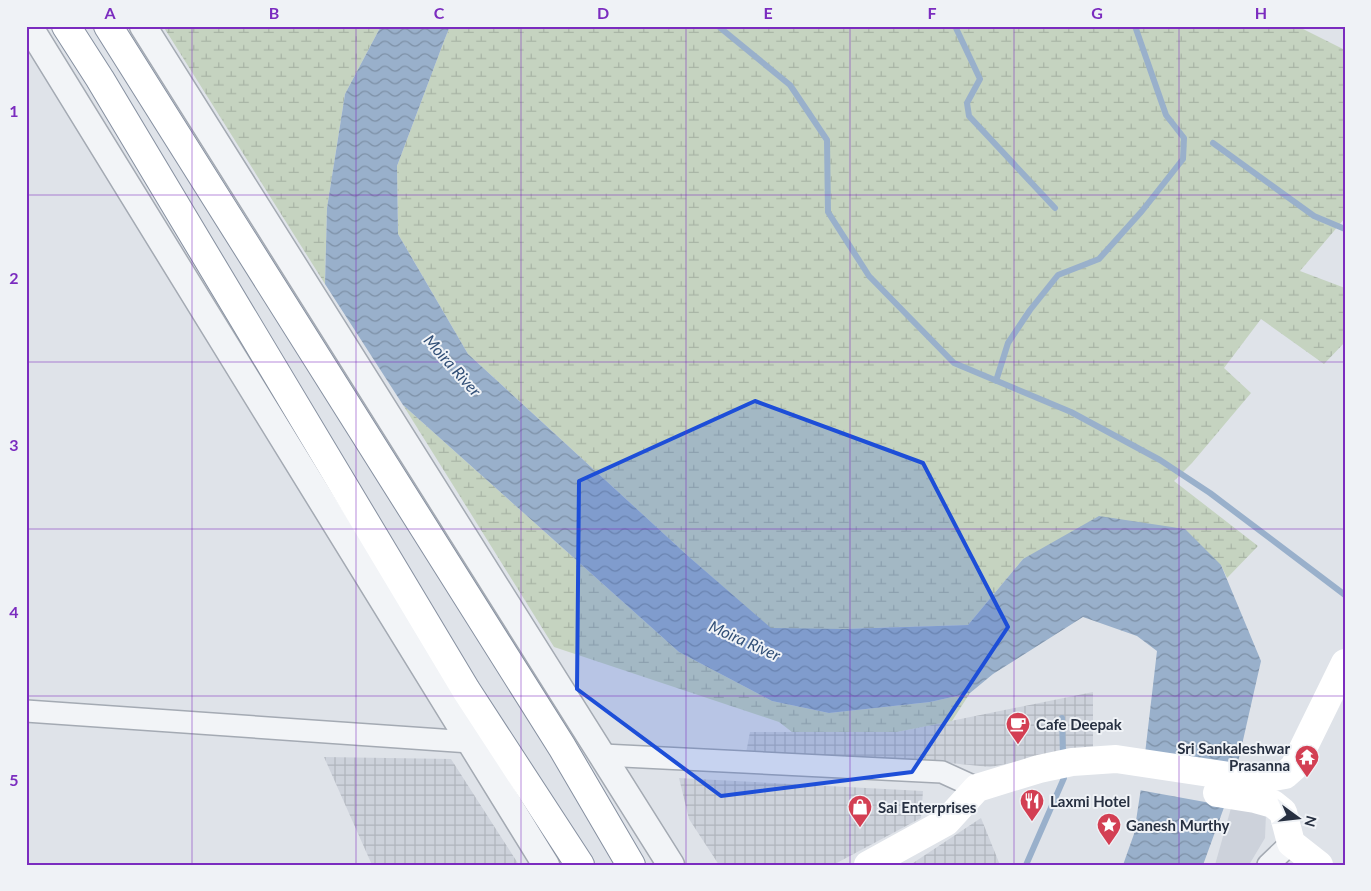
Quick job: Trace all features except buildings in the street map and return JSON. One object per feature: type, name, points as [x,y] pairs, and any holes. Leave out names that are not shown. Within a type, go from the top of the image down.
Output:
[{"type":"main road","points":[[66,26],[100,79],[466,690],[580,865]]},
{"type":"main road","points":[[108,26],[562,747],[631,865]]},
{"type":"main road","points":[[1319,865],[1291,843],[1282,812],[1286,790],[1294,767],[1345,662]]},
{"type":"main road","points":[[868,865],[946,822],[977,788],[1039,769],[1072,762],[1255,789],[1282,812]]},
{"type":"main road","points":[[1255,789],[1285,775],[1294,767]]},
{"type":"street","points":[[29,26],[546,865]]},
{"type":"street","points":[[143,26],[671,865]]},
{"type":"street","points":[[26,711],[470,742]]},
{"type":"street","points":[[603,755],[942,772],[977,788]]},
{"type":"street","points":[[1268,865],[1291,843]]},
{"type":"highlighted area","points":[[755,401],[923,463],[1008,627],[912,772],[721,796],[577,689],[579,481]]},
{"type":"shaded area","points":[[1093,692],[1093,748],[990,767],[909,759],[746,753],[750,732],[897,732]]},
{"type":"shaded area","points":[[324,757],[451,759],[519,865],[372,865]]},
{"type":"shaded area","points":[[679,778],[923,791],[921,818],[833,865],[719,865],[689,819]]},
{"type":"shaded area","points":[[1231,808],[1266,813],[1265,838],[1249,865],[1215,865]]},
{"type":"shaded area","points":[[981,818],[1000,865],[910,865]]},
{"type":"green space","points":[[163,26],[381,26],[345,94],[327,208],[325,284]]},
{"type":"green space","points":[[450,26],[1297,26],[1345,50],[1345,218],[1300,271],[1345,288],[1345,342],[1324,364],[1261,319],[1224,368],[1251,393],[1192,463],[1174,481],[1258,546],[1227,578],[1221,565],[1023,559],[968,625],[771,629],[688,556],[468,354],[398,234],[397,166]]},
{"type":"green space","points":[[403,405],[679,652],[772,701],[829,713],[930,702],[970,693],[952,721],[897,732],[792,732],[779,722],[554,647]]},
{"type":"water","name":"Moira River","points":[[381,26],[450,26],[397,166],[398,234],[468,354],[688,556],[771,628],[844,629],[968,625],[1023,559],[1099,516],[1185,529],[1221,565],[1261,661],[1234,780],[1203,865],[1123,865],[1134,834],[1157,651],[1137,636],[1083,617],[993,674],[970,693],[930,702],[829,713],[772,701],[679,652],[403,405],[325,284],[327,208],[345,94]]},
{"type":"pier","points":[[1143,754],[1239,770],[1227,806],[1139,790]]},
{"type":"waterway","points":[[718,26],[790,85],[827,140],[828,212],[869,276],[954,363],[1071,412],[1160,460],[1210,493],[1345,595]]},
{"type":"waterway","points":[[955,26],[980,79],[967,103],[969,116],[1055,208]]},
{"type":"waterway","points":[[996,381],[1008,343],[1030,310],[1058,275],[1099,259],[1142,211],[1183,159],[1184,138],[1166,115],[1135,26]]},
{"type":"waterway","points":[[1213,143],[1314,216],[1345,229]]},
{"type":"waterway","points":[[1062,718],[1063,756]]},
{"type":"waterway","points":[[1026,865],[1064,778],[1064,771]]},
{"type":"place","name":"Cafe Deepak","points":[[1018,745]]},
{"type":"place","name":"Sri Sankaleshwar Prasanna","points":[[1307,778]]},
{"type":"place","name":"Laxmi Hotel","points":[[1032,822]]},
{"type":"place","name":"Sai Enterprises","points":[[860,828]]},
{"type":"place","name":"Ganesh Murthy","points":[[1109,846]]}]
